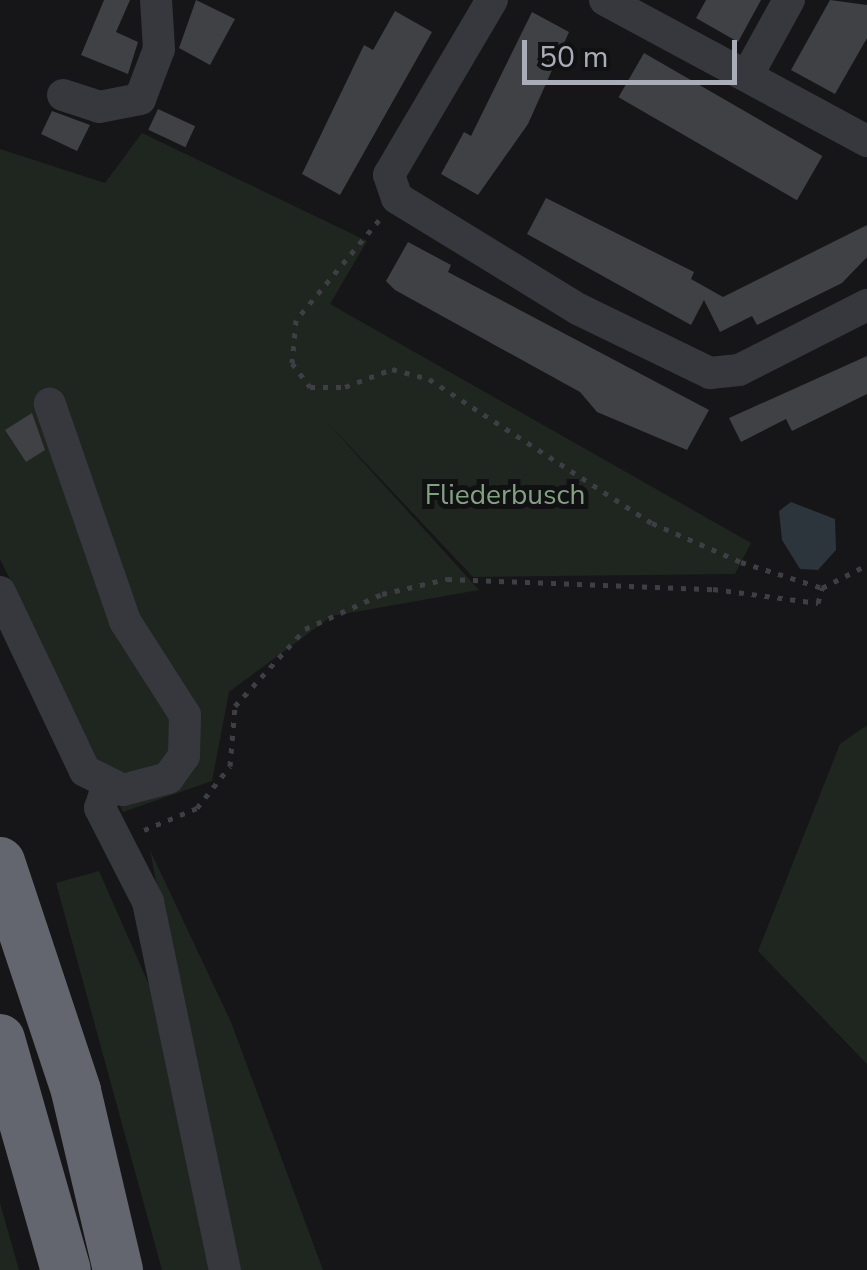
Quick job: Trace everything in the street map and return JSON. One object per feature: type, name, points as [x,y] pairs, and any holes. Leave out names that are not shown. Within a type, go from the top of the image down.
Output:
[{"type":"highway","points":[[0,862],[76,1091],[118,1270]]},
{"type":"highway","points":[[0,1039],[66,1270]]},
{"type":"street","points":[[63,94],[99,107],[140,99],[159,49],[156,0]]},
{"type":"street","points":[[492,0],[389,176],[397,198],[596,319],[710,373],[739,370],[867,305]]},
{"type":"street","points":[[605,0],[867,141]]},
{"type":"street","points":[[747,76],[790,0]]},
{"type":"street","points":[[0,592],[85,771],[107,787],[168,778],[184,756],[187,728],[125,622],[50,404]]},
{"type":"street","points":[[107,787],[100,808],[122,838],[148,902],[226,1270]]},
{"type":"path","points":[[397,198],[296,320],[292,363],[310,387],[345,388],[392,369],[429,379],[652,523],[822,588]]},
{"type":"path","points":[[122,838],[198,808],[230,766],[235,706],[248,690],[304,629],[382,594],[446,579],[818,603],[822,588],[867,565]]},
{"type":"green space","name":"Fliederbusch","points":[[142,133],[367,241],[330,304],[751,543],[735,574],[473,577],[325,420],[479,590],[332,616],[229,692],[212,781],[123,812],[0,559],[0,149],[105,183]]},
{"type":"green space","points":[[867,725],[867,1064],[758,951],[840,744]]},
{"type":"green space","points":[[150,850],[231,1022],[323,1270],[162,1270],[56,883],[99,871],[198,1096]]},
{"type":"green space","points":[[0,1203],[19,1270],[0,1270]]},
{"type":"shaded area","points":[[791,502],[835,519],[836,550],[818,570],[800,569],[782,540],[779,511]]},
{"type":"building","points":[[104,0],[130,0],[116,32],[138,42],[128,74],[81,55]]},
{"type":"building","points":[[196,0],[235,19],[210,65],[179,48]]},
{"type":"building","points":[[706,0],[761,0],[738,42],[696,18]]},
{"type":"building","points":[[830,0],[867,5],[867,38],[835,94],[791,70]]},
{"type":"building","points":[[395,11],[432,32],[340,195],[302,174],[364,45],[373,50]]},
{"type":"building","points":[[532,12],[569,32],[528,124],[478,195],[441,174],[464,132],[471,136]]},
{"type":"building","points":[[644,53],[822,156],[797,200],[618,97]]},
{"type":"building","points":[[158,109],[195,126],[185,147],[148,130]]},
{"type":"building","points":[[52,111],[90,125],[77,151],[41,134]]},
{"type":"building","points":[[546,198],[694,272],[691,279],[723,297],[867,225],[867,257],[842,283],[757,325],[752,316],[720,332],[704,300],[691,325],[527,234]]},
{"type":"building","points":[[408,242],[451,265],[448,272],[709,410],[687,450],[597,412],[580,392],[395,290],[386,281]]},
{"type":"building","points":[[867,356],[867,394],[792,431],[786,419],[741,442],[729,418]]},
{"type":"building","points":[[32,413],[45,450],[26,462],[5,430]]}]
